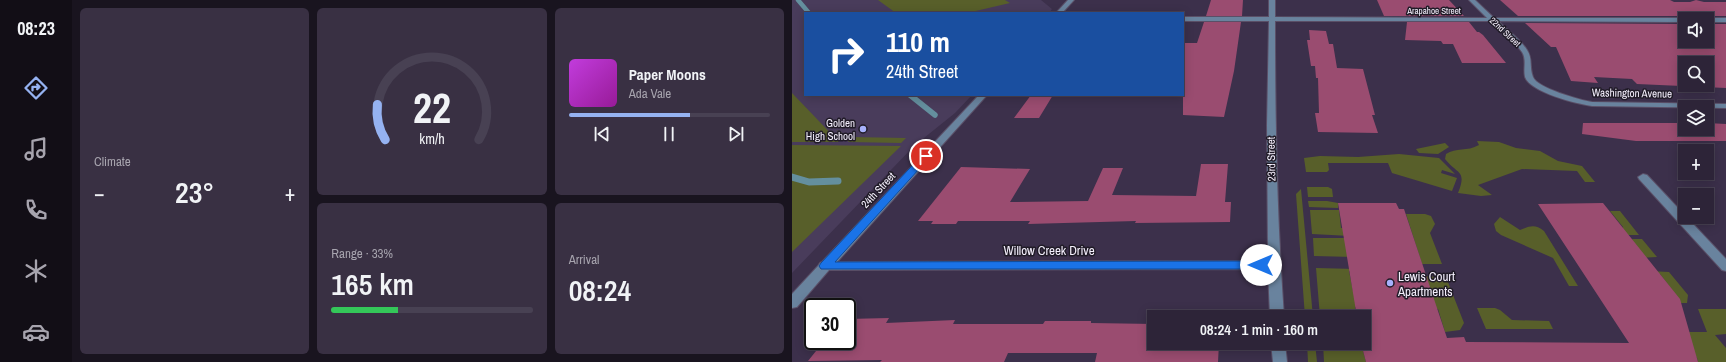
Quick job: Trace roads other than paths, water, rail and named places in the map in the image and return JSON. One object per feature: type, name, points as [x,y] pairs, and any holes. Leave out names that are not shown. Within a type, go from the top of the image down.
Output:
[{"type":"street","points":[[1060,12],[1071,0]]},
{"type":"street","name":"23rd Street","points":[[1272,0],[1271,125],[1274,265],[1277,310]]},
{"type":"street","name":"22nd Street","points":[[1472,0],[1491,20],[1500,25],[1524,50],[1528,58],[1529,77],[1534,83],[1562,97]]},
{"type":"street","name":"Arapahoe Street","points":[[1184,19],[1678,20]]},
{"type":"street","points":[[1714,20],[1726,20]]},
{"type":"street","name":"24th Street","points":[[792,303],[824,266],[982,96]]},
{"type":"street","name":"Washington Avenue","points":[[1562,97],[1592,104],[1726,106]]},
{"type":"street","points":[[1643,177],[1726,267]]},
{"type":"street","name":"Willow Creek Drive","points":[[824,266],[1274,265]]},
{"type":"street","points":[[1279,350],[1280,362]]},
{"type":"waterway","points":[[798,0],[808,12]]},
{"type":"waterway","points":[[911,96],[935,115]]},
{"type":"waterway","points":[[792,177],[809,182],[838,181]]},
{"type":"place","name":"Golden High School","points":[[863,129]]},
{"type":"place","name":"Lewis Court Apartments","points":[[1390,283]]}]
